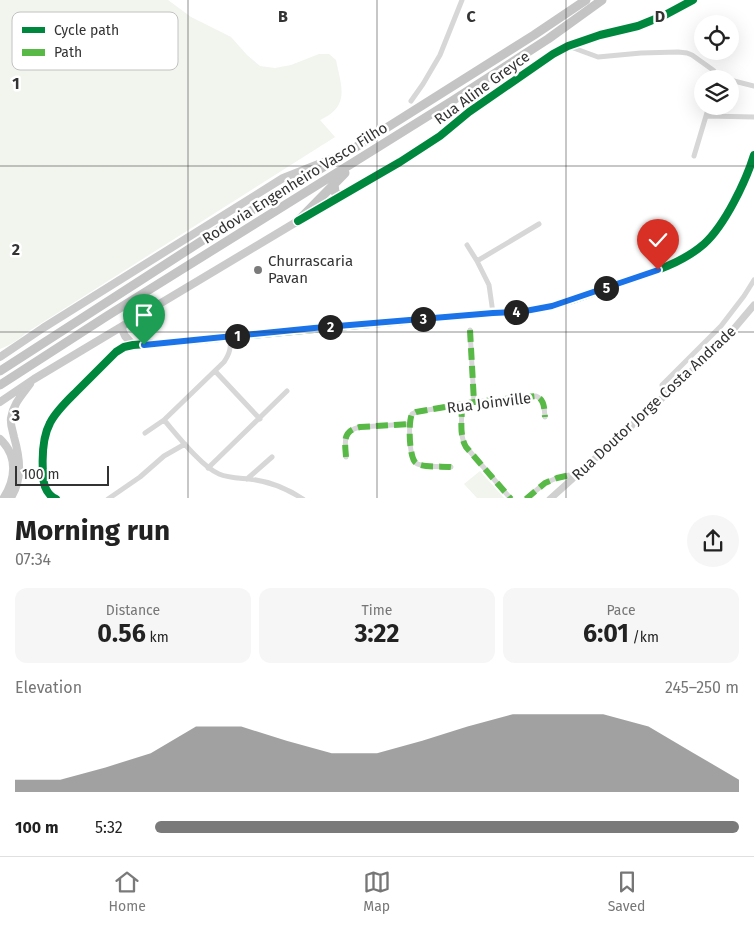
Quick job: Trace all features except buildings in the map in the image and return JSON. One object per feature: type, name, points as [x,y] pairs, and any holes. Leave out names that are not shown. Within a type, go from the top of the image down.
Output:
[{"type":"highway","name":"Rodovia Engenheiro Vasco Filho","points":[[0,371],[214,234],[534,35],[586,0]]},
{"type":"highway","name":"Rodovia Engenheiro Vasco Filho","points":[[0,385],[107,316],[356,162],[548,39],[602,0]]},
{"type":"highway","points":[[298,221],[356,162]]},
{"type":"highway","points":[[334,184],[335,192],[340,197]]},
{"type":"main road","points":[[0,356],[283,178],[345,154]]},
{"type":"main road","name":"Rua Aline Greyce","points":[[0,402],[34,379],[298,221]]},
{"type":"main road","name":"Rua Doutor Jorge Costa Andrade","points":[[550,498],[721,344],[754,305]]},
{"type":"main road","points":[[122,327],[125,336],[133,345]]},
{"type":"main road","points":[[10,498],[17,484],[20,465],[11,419],[16,402],[34,379]]},
{"type":"main road","points":[[0,439],[9,450],[14,463],[11,483],[3,498]]},
{"type":"street","points":[[411,101],[440,55],[462,0]]},
{"type":"street","name":"Rua Aline Greyce","points":[[298,221],[400,162],[440,136],[469,112],[568,46],[638,26],[665,15],[693,0]]},
{"type":"street","points":[[568,46],[598,56],[641,53],[687,53],[713,70]]},
{"type":"street","points":[[739,82],[754,86]]},
{"type":"street","points":[[694,156],[707,116],[754,117]]},
{"type":"street","points":[[56,498],[49,494],[43,480],[44,438],[50,423],[67,401],[116,352],[124,347],[314,328],[520,312],[552,306],[658,270],[692,254],[719,227],[739,191],[754,155]]},
{"type":"street","points":[[477,260],[539,224]]},
{"type":"street","points":[[467,245],[477,260],[489,285],[493,313]]},
{"type":"street","points":[[665,396],[662,385],[721,326],[754,280]]},
{"type":"street","points":[[470,330],[474,402]]},
{"type":"street","points":[[145,433],[164,420],[215,371],[229,354],[231,349],[230,337]]},
{"type":"street","points":[[215,371],[260,419]]},
{"type":"street","points":[[208,468],[287,391]]},
{"type":"street","name":"Rua Joinville","points":[[410,424],[412,414],[416,412],[474,402],[536,396],[541,398],[544,403],[545,417]]},
{"type":"street","points":[[462,405],[462,441],[466,448],[511,498]]},
{"type":"street","points":[[164,420],[208,468],[220,475],[273,484],[303,498]]},
{"type":"street","points":[[346,457],[345,439],[348,432],[352,429],[410,424],[412,457],[415,463],[421,466],[451,467]]},
{"type":"street","points":[[108,498],[140,477],[164,456],[185,444]]},
{"type":"street","points":[[248,479],[272,458]]},
{"type":"street","points":[[526,498],[545,483],[579,473]]},
{"type":"shaded area","points":[[0,0],[168,0],[191,17],[231,37],[260,66],[275,68],[291,65],[319,54],[329,54],[336,60],[342,94],[340,102],[330,114],[320,120],[335,137],[0,349]]},
{"type":"shaded area","points":[[480,471],[504,498],[477,498],[464,484]]},
{"type":"marked path","points":[[470,330],[474,402]]},
{"type":"marked path","points":[[451,467],[419,465],[416,463],[412,454],[410,440],[412,414],[474,402],[536,396],[543,402],[545,417]]},
{"type":"marked path","points":[[462,405],[462,432],[466,447],[510,498]]},
{"type":"marked path","points":[[346,457],[346,438],[350,431],[360,427],[409,424]]},
{"type":"marked path","points":[[527,498],[545,483],[579,473]]},
{"type":"cycle path","points":[[298,221],[400,162],[440,136],[469,112],[553,54],[568,46],[600,35],[638,26],[665,15],[693,0]]},
{"type":"cycle path","points":[[54,498],[45,488],[43,481],[43,448],[47,429],[55,414],[66,402],[116,352],[124,347],[510,313],[559,304],[654,271],[695,251],[720,226],[740,190],[754,155]]},
{"type":"place","name":"Churrascaria Pavan","points":[[258,270]]},
{"type":"route","points":[[144,345],[314,328],[520,312],[552,306],[658,270]]}]
